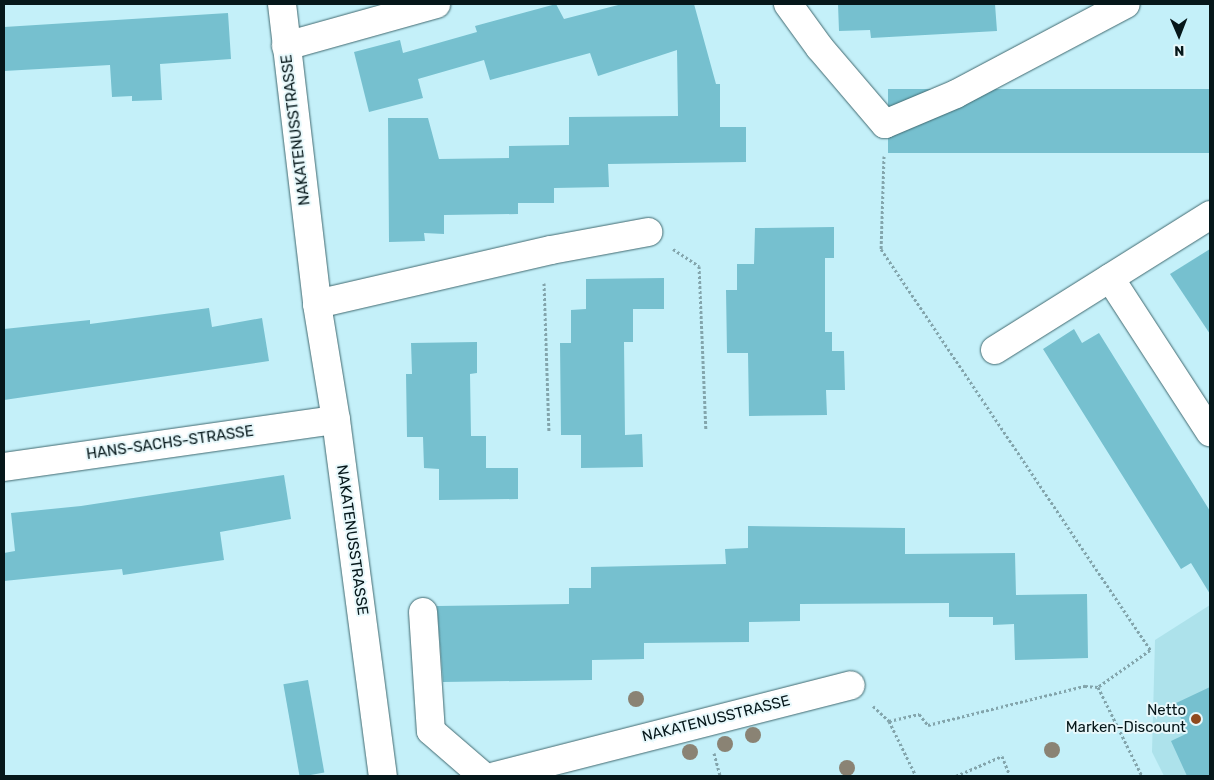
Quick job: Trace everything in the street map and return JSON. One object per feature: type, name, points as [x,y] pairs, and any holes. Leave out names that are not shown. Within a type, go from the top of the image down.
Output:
[{"type":"street","name":"NAKATENUSSTRASSE","points":[[282,4],[317,304],[336,420],[383,776]]},
{"type":"street","name":"NAKATENUSSTRASSE","points":[[286,46],[436,4]]},
{"type":"street","points":[[788,4],[820,48],[885,124],[956,94],[1126,4]]},
{"type":"street","points":[[995,350],[1210,215]]},
{"type":"street","points":[[317,304],[543,252],[648,232]]},
{"type":"street","points":[[1110,278],[1210,432]]},
{"type":"street","name":"HANS-SACHS-STRASSE","points":[[4,467],[336,420]]},
{"type":"street","points":[[423,612],[431,731],[483,776]]},
{"type":"street","name":"NAKATENUSSTRASSE","points":[[495,776],[850,685]]},
{"type":"path","points":[[648,232],[699,266],[706,430]]},
{"type":"path","points":[[543,252],[549,432]]},
{"type":"path","points":[[889,721],[919,714],[928,725],[1085,686],[1098,687],[1150,650],[1119,605]]},
{"type":"path","points":[[850,685],[889,721],[916,776]]},
{"type":"path","points":[[1098,687],[1142,776]]},
{"type":"path","points":[[956,776],[1002,756],[1010,776]]},
{"type":"shaded area","points":[[1210,605],[1210,776],[1164,776],[1152,752],[1155,640]]},
{"type":"building","points":[[556,4],[564,19],[622,4],[694,4],[716,84],[720,84],[720,127],[746,127],[746,162],[608,164],[609,187],[554,188],[554,203],[518,203],[518,214],[444,215],[444,234],[424,233],[425,241],[389,242],[388,118],[428,118],[439,159],[509,158],[509,146],[569,145],[569,117],[678,116],[677,50],[598,76],[590,53],[490,80],[484,60],[418,79],[423,98],[369,112],[354,52],[400,40],[403,53],[477,32],[475,26]]},
{"type":"building","points":[[838,4],[995,4],[997,31],[871,38],[870,30],[839,31]]},
{"type":"building","points":[[228,13],[231,59],[160,64],[162,100],[132,101],[132,96],[112,97],[110,65],[4,71],[4,27]]},
{"type":"building","points":[[888,89],[1210,89],[1210,153],[888,153]]},
{"type":"building","points":[[834,227],[834,258],[825,258],[825,332],[832,332],[832,351],[844,351],[845,390],[826,390],[827,415],[749,416],[748,353],[727,353],[726,290],[737,290],[737,264],[754,264],[755,228]]},
{"type":"building","points":[[1210,249],[1210,334],[1170,274]]},
{"type":"building","points":[[664,278],[664,309],[633,309],[633,342],[624,342],[625,435],[642,434],[643,467],[581,468],[581,435],[561,435],[560,343],[571,343],[571,310],[586,309],[586,279]]},
{"type":"building","points":[[209,308],[212,327],[262,318],[269,361],[4,400],[4,329],[90,320],[90,324]]},
{"type":"building","points":[[1074,329],[1082,343],[1099,333],[1210,511],[1210,594],[1191,563],[1181,569],[1043,349]]},
{"type":"building","points":[[477,342],[477,373],[470,374],[471,436],[486,436],[486,468],[518,468],[518,499],[439,500],[439,469],[424,468],[423,437],[407,437],[406,374],[412,374],[411,343]]},
{"type":"building","points":[[284,475],[291,519],[220,532],[224,560],[123,575],[122,569],[4,581],[4,553],[15,551],[11,513],[81,506]]},
{"type":"building","points":[[748,526],[905,528],[905,554],[1015,553],[1016,595],[1087,594],[1088,658],[1015,660],[1014,624],[993,625],[993,617],[949,617],[949,603],[800,604],[800,621],[749,622],[749,642],[644,643],[644,659],[592,660],[592,680],[443,682],[437,606],[569,604],[569,588],[591,588],[591,567],[726,564],[725,549],[748,548]]},
{"type":"building","points":[[308,680],[324,773],[300,776],[283,684]]},
{"type":"building","name":"Netto Marken-Discount","points":[[1210,687],[1210,776],[1187,776],[1171,741],[1188,733],[1174,704]]},
{"type":"place","name":"Netto Marken-Discount","points":[[1196,719]]}]
